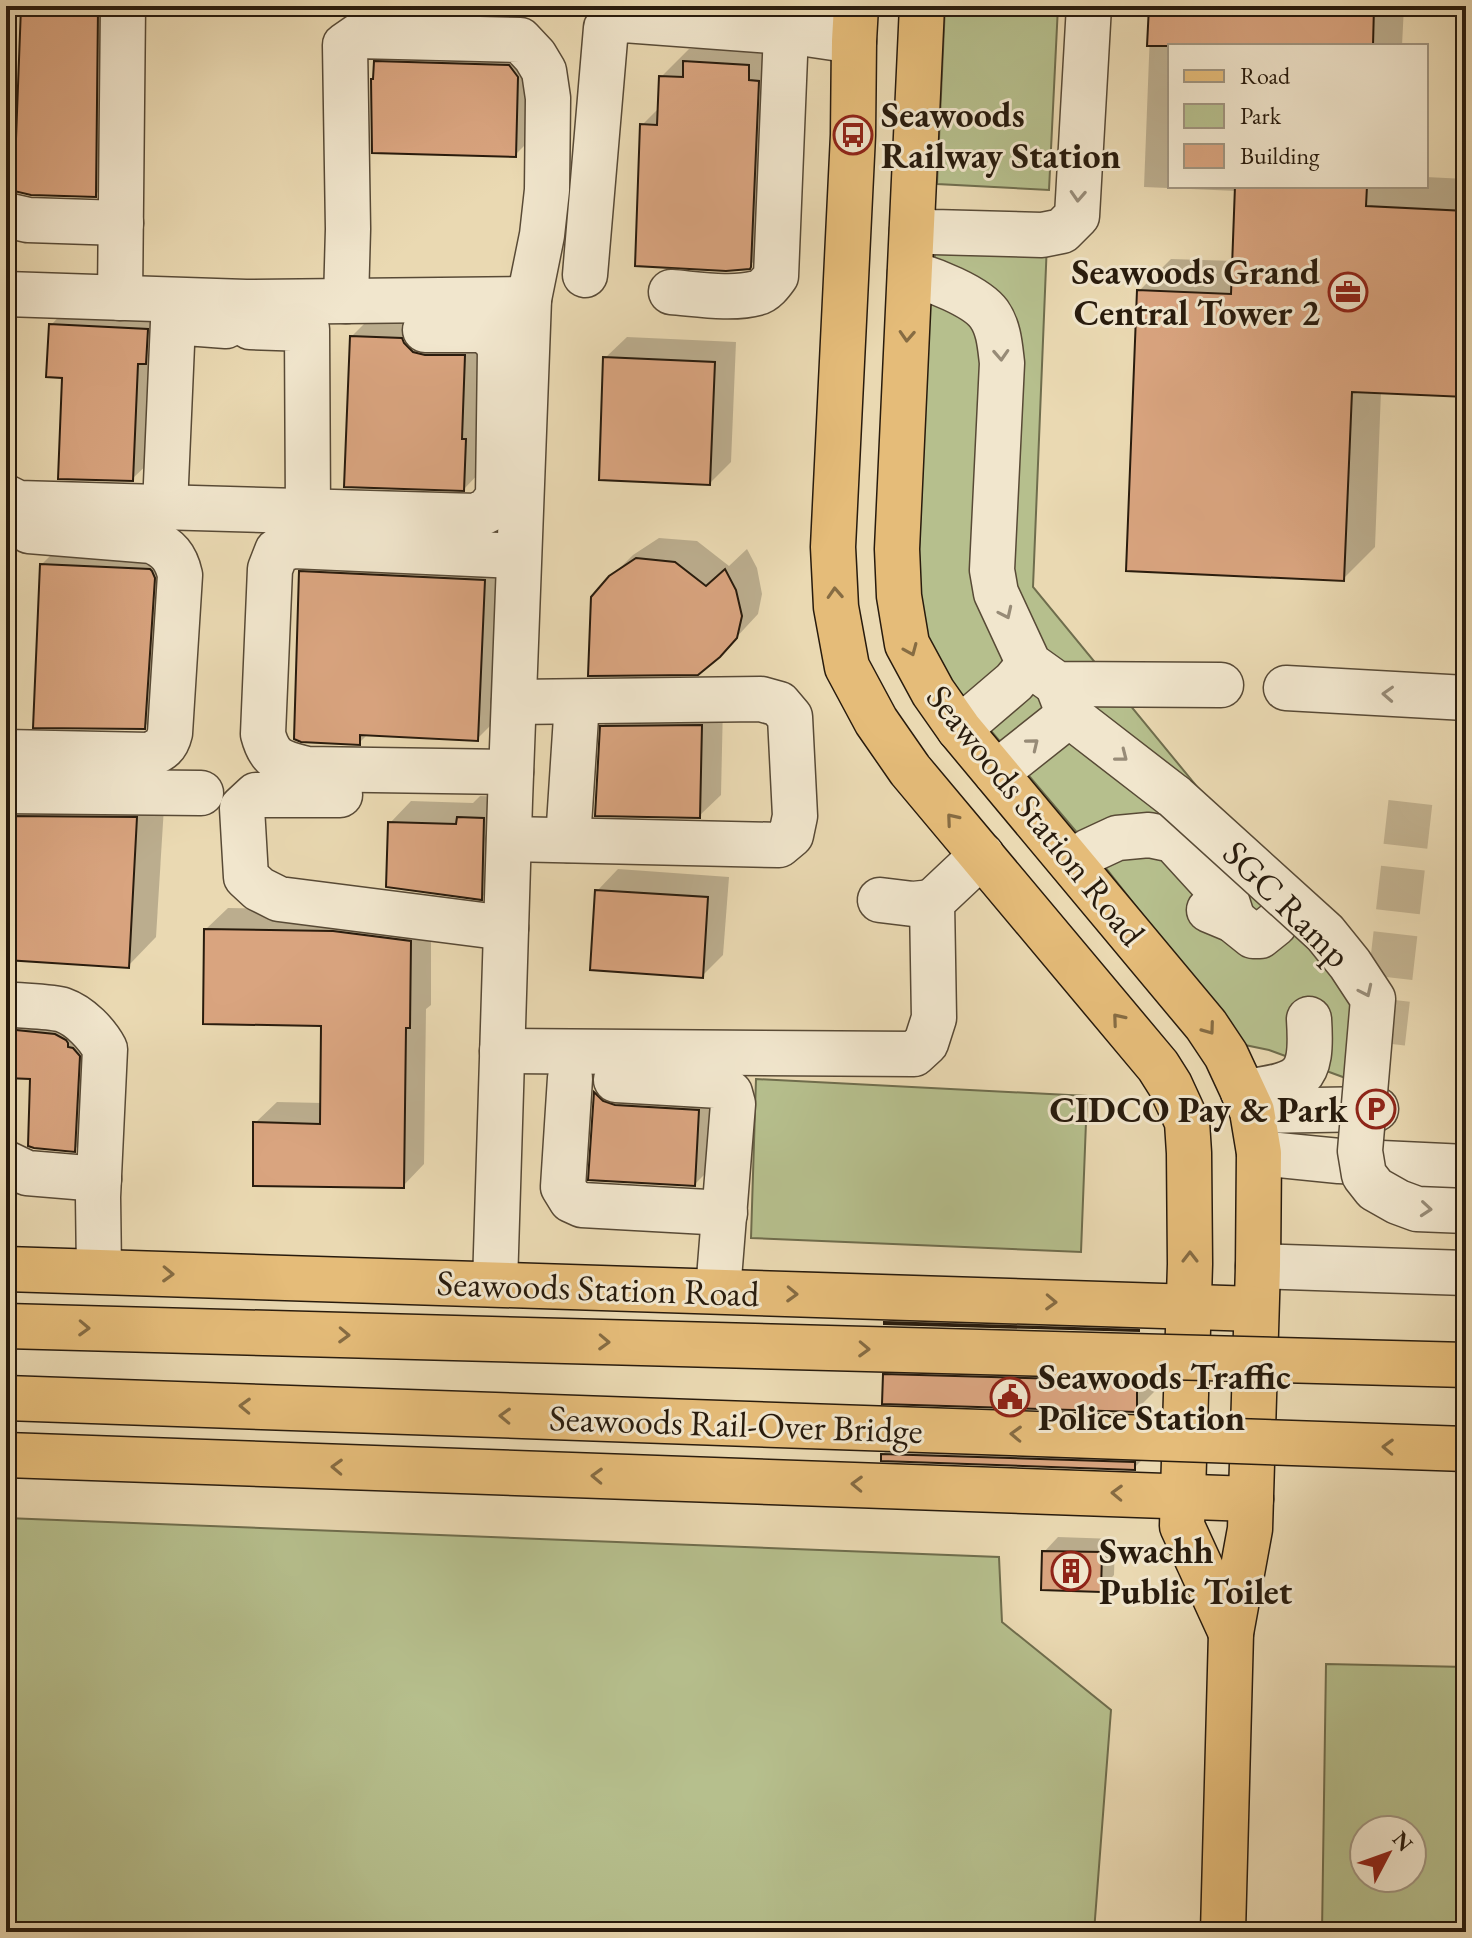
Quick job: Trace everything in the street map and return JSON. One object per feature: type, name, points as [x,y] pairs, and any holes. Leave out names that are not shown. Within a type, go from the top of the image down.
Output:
[{"type":"main road","name":"Seawoods Station Road","points":[[922,6],[922,231],[910,273],[897,549],[899,596],[907,644],[933,692],[959,729],[1206,1025],[1226,1055],[1248,1101],[1259,1153],[1251,1499],[1250,1529],[1231,1633]]},
{"type":"main road","name":"Seawoods Station Road","points":[[855,23],[833,547],[836,607],[847,667],[876,721],[910,770],[1158,1066],[1187,1122],[1189,1306],[1182,1526],[1231,1633]]},
{"type":"main road","name":"Seawoods Station Road","points":[[6,1269],[1189,1306],[1257,1287]]},
{"type":"main road","points":[[6,1326],[1459,1363]]},
{"type":"main road","name":"Seawoods Rail-Over Bridge","points":[[6,1398],[1466,1449]]},
{"type":"main road","points":[[6,1455],[1251,1499]]},
{"type":"main road","points":[[1223,1932],[1231,1633]]},
{"type":"street","points":[[120,298],[123,6]]},
{"type":"street","points":[[922,231],[1042,235],[1062,231],[1077,216],[1089,6]]},
{"type":"street","points":[[539,251],[585,264],[606,28],[624,20],[786,32],[855,23]]},
{"type":"street","points":[[671,292],[720,297],[759,293],[776,276],[786,32]]},
{"type":"street","points":[[346,301],[345,45],[358,36],[520,40],[544,71],[548,98],[547,190],[529,299],[495,1284]]},
{"type":"street","points":[[6,215],[28,220],[121,223]]},
{"type":"street","points":[[910,273],[950,288],[977,303],[988,313],[996,327],[1002,363],[992,570],[996,593],[1052,687]]},
{"type":"street","points":[[6,294],[120,298],[245,315],[307,329],[483,330],[495,339],[500,350],[498,497],[488,510],[476,516],[18,503],[6,497]]},
{"type":"street","points":[[6,307],[173,322],[346,301],[529,299]]},
{"type":"street","points":[[165,506],[173,322]]},
{"type":"street","points":[[307,329],[308,511]]},
{"type":"street","points":[[6,529],[152,541],[167,548],[177,563],[180,575],[168,744],[149,755],[6,752]]},
{"type":"street","points":[[510,804],[306,769],[278,761],[267,748],[263,734],[270,569],[277,551],[293,546],[518,556]]},
{"type":"street","points":[[959,729],[1014,682],[1052,687],[1221,685]]},
{"type":"street","points":[[996,773],[1052,687]]},
{"type":"street","name":"SGC Ramp","points":[[1052,687],[1325,933],[1350,964],[1373,999],[1360,1151],[1364,1175],[1375,1189],[1417,1209],[1466,1211]]},
{"type":"street","points":[[1286,688],[1466,698]]},
{"type":"street","points":[[506,928],[279,899],[259,889],[246,877],[242,808],[256,795],[272,794],[482,799],[510,804],[568,840],[779,845],[791,835],[795,816],[790,717],[779,704],[761,699],[514,702]]},
{"type":"street","points":[[568,840],[577,702]]},
{"type":"street","points":[[6,791],[201,793]]},
{"type":"street","points":[[1071,862],[1117,838],[1149,835],[1173,840],[1226,898],[1233,920],[1253,936],[1260,936],[1275,924]]},
{"type":"street","points":[[880,900],[913,904],[932,902],[982,855]]},
{"type":"street","points":[[502,1063],[914,1054],[926,1043],[934,1018],[932,902]]},
{"type":"street","points":[[6,1004],[64,1010],[99,1039],[105,1049],[99,1179],[99,1271]]},
{"type":"street","points":[[1248,1101],[1301,1076],[1309,1060],[1309,1019]]},
{"type":"street","points":[[502,1063],[570,1078],[720,1086],[730,1093],[733,1104],[718,1291]]},
{"type":"street","points":[[570,1078],[563,1187],[571,1200],[582,1205],[725,1213]]},
{"type":"street","points":[[1248,1101],[1376,1109]]},
{"type":"street","points":[[1259,1153],[1339,1161],[1466,1167]]},
{"type":"street","points":[[6,1163],[27,1173],[99,1179]]},
{"type":"street","points":[[1257,1287],[1466,1273]]},
{"type":"green space","points":[[945,6],[1058,6],[1049,190],[937,184]]},
{"type":"green space","points":[[1047,242],[1033,587],[1364,990],[1362,1084],[1269,1050],[1245,1045],[1090,848],[964,699],[928,639],[921,607],[919,550],[931,274],[937,245]]},
{"type":"green space","points":[[756,1079],[1087,1096],[1081,1252],[751,1238]]},
{"type":"green space","points":[[6,1518],[999,1557],[1002,1622],[1111,1710],[1094,1932],[6,1932]]},
{"type":"green space","points":[[1326,1664],[1466,1667],[1466,1932],[1322,1932]]},
{"type":"building","points":[[1149,6],[1374,6],[1373,44],[1147,46]]},
{"type":"building","points":[[21,7],[98,9],[96,197],[31,195],[14,191]]},
{"type":"building","points":[[374,61],[509,65],[518,77],[516,157],[372,153],[371,79]]},
{"type":"building","points":[[683,61],[749,65],[749,80],[759,81],[750,269],[726,271],[635,266],[640,124],[657,125],[659,76],[683,77]]},
{"type":"building","name":"Seawoods Grand Central Tower 2","points":[[1235,188],[1367,188],[1366,206],[1466,211],[1466,397],[1352,392],[1344,581],[1126,571],[1137,290],[1231,294]]},
{"type":"building","points":[[49,324],[148,329],[146,364],[138,364],[133,481],[58,479],[62,378],[46,377]]},
{"type":"building","points":[[350,336],[402,338],[413,352],[425,355],[465,355],[464,491],[344,487]]},
{"type":"building","points":[[603,357],[715,362],[710,485],[599,480]]},
{"type":"building","points":[[636,558],[675,562],[706,586],[725,569],[736,590],[742,616],[737,638],[698,675],[588,676],[591,597],[609,576]]},
{"type":"building","points":[[40,564],[152,571],[155,578],[145,729],[33,728]]},
{"type":"building","points":[[299,571],[485,580],[478,741],[360,735],[360,745],[294,739]]},
{"type":"building","points":[[702,725],[700,818],[595,816],[600,726]]},
{"type":"building","points":[[6,816],[137,817],[129,968],[6,960]]},
{"type":"building","points":[[457,817],[484,818],[482,900],[386,887],[388,822],[456,824]]},
{"type":"building","points":[[595,890],[708,897],[703,978],[590,970]]},
{"type":"building","points":[[204,929],[333,931],[411,941],[410,1028],[406,1028],[404,1188],[253,1186],[253,1122],[320,1124],[321,1026],[203,1024]]},
{"type":"building","points":[[6,1029],[55,1034],[66,1040],[68,1047],[80,1056],[75,1152],[28,1146],[30,1079],[6,1078]]},
{"type":"building","points":[[594,1092],[603,1101],[615,1105],[699,1110],[695,1186],[588,1180]]},
{"type":"building","points":[[884,1324],[1139,1330],[1139,1331]]},
{"type":"building","points":[[883,1374],[1137,1381],[1137,1412],[882,1404]]},
{"type":"building","points":[[881,1454],[1135,1462],[1135,1470],[881,1461]]},
{"type":"building","name":"Swachh Public Toilet","points":[[1042,1551],[1102,1552],[1101,1592],[1041,1590]]},
{"type":"tunnel","points":[[1383,1043],[1411,797]]},
{"type":"place","name":"Seawoods Railway Station","points":[[853,135]]},
{"type":"place","name":"Seawoods Grand Central Tower 2","points":[[1348,292]]},
{"type":"place","name":"CIDCO Pay & Park","points":[[1376,1109]]},
{"type":"place","name":"Seawoods Traffic Police Station","points":[[1010,1397]]},
{"type":"place","name":"Swachh Public Toilet","points":[[1071,1571]]}]
